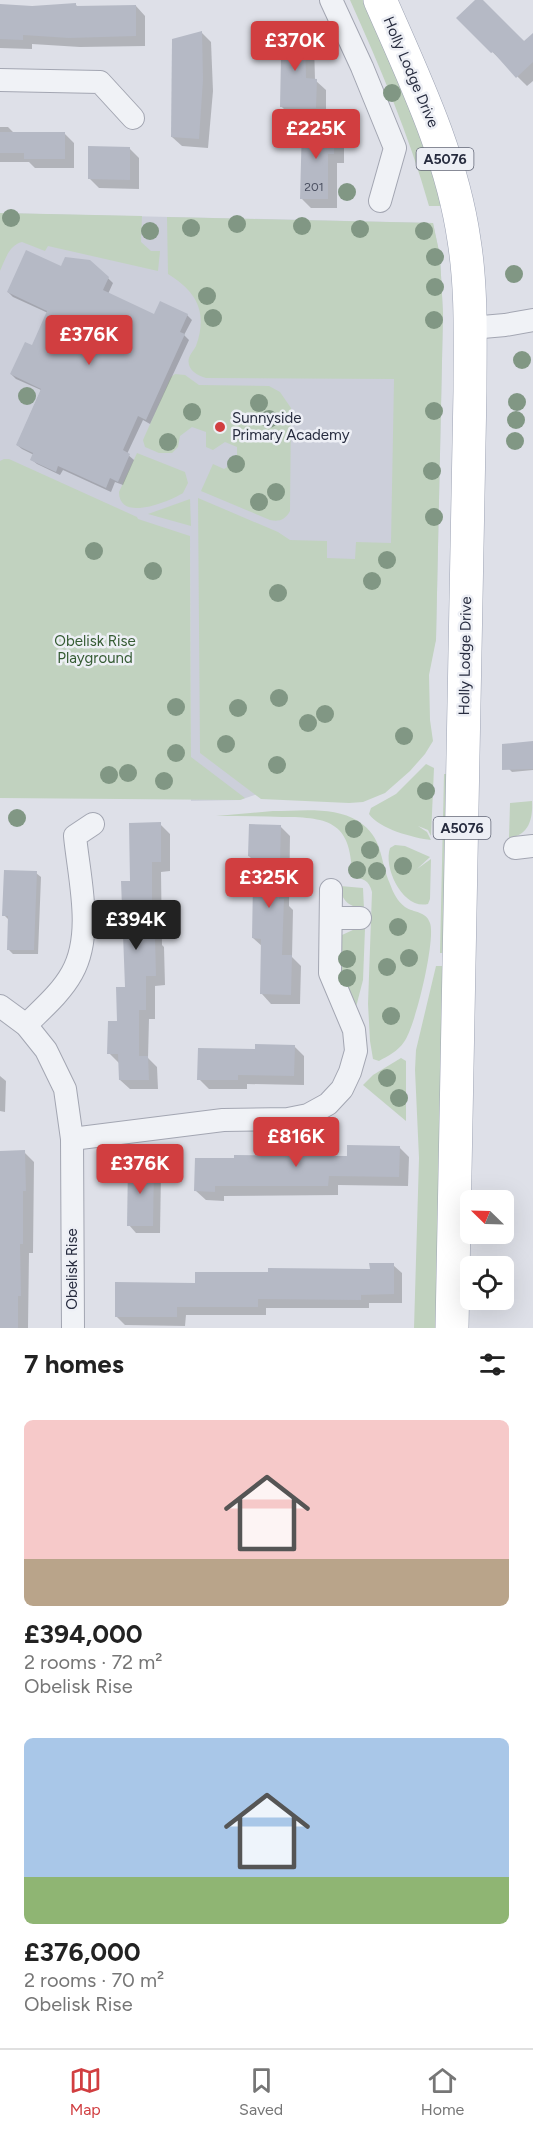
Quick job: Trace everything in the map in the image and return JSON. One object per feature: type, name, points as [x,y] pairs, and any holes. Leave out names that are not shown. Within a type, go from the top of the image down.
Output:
[{"type":"main road","name":"Holly Lodge Drive","points":[[380,0],[432,121],[447,165],[464,239],[470,297],[452,1328]]},
{"type":"street","points":[[331,0],[362,67],[395,148],[380,201]]},
{"type":"street","points":[[0,81],[100,82],[133,117]]},
{"type":"street","points":[[471,328],[505,326],[533,320]]},
{"type":"street","points":[[26,1025],[65,984],[72,974],[82,948],[83,913],[76,829]]},
{"type":"street","points":[[72,1139],[223,1120],[288,1119],[308,1115],[328,1104],[342,1089],[356,1051],[354,1030],[330,974],[331,890]]},
{"type":"street","points":[[331,918],[360,918]]},
{"type":"street","name":"Obelisk Rise","points":[[0,1006],[26,1025],[46,1050],[65,1089],[72,1139],[73,1328]]},
{"type":"shaded area","name":"Sunnyside Primary Academy","points":[[0,213],[433,223],[440,256],[443,314],[436,640],[394,746],[240,800],[191,801],[190,542],[0,540]]},
{"type":"green space","points":[[350,0],[365,0],[416,120],[443,206],[429,206],[393,102]]},
{"type":"green space","points":[[0,213],[142,216],[141,242],[151,251],[160,251],[158,271],[48,246],[45,251],[22,242],[14,246],[0,271]]},
{"type":"green space","points":[[167,217],[433,223],[440,256],[443,314],[436,640],[429,675],[433,741],[410,771],[385,793],[363,802],[261,799],[200,753],[198,498],[278,532],[290,540],[327,541],[327,558],[355,559],[356,542],[391,543],[394,379],[206,378],[196,374],[188,362],[199,334],[200,313],[193,296],[168,274]]},
{"type":"green space","points":[[175,374],[185,375],[199,385],[269,386],[280,392],[291,408],[290,511],[284,518],[270,520],[201,491],[213,464],[224,469],[237,461],[237,447],[225,442],[213,450],[206,447],[206,432],[192,427],[180,436],[178,447],[172,453],[159,453],[145,447],[143,440],[171,377]]},
{"type":"green space","points":[[137,453],[185,472],[188,483],[183,493],[168,501],[146,507],[127,506],[121,501],[119,492]]},
{"type":"green space","name":"Obelisk Rise Playground","points":[[9,459],[138,519],[190,536],[191,757],[245,798],[240,800],[0,798],[0,461]]},
{"type":"green space","points":[[190,499],[191,526],[148,514]]},
{"type":"green space","points":[[426,764],[434,768],[431,836],[428,830],[418,826],[427,832],[431,840],[389,828],[369,814],[371,808],[396,794]]},
{"type":"green space","points":[[444,774],[446,774],[444,953],[440,953]]},
{"type":"green space","points":[[532,801],[532,814],[525,830],[509,838],[510,803]]},
{"type":"green space","points":[[273,811],[328,811],[349,816],[358,821],[377,842],[392,890],[398,899],[408,909],[426,916],[430,923],[427,964],[419,1003],[409,1034],[399,1048],[379,1061],[373,1059],[368,1004],[371,888],[365,880],[352,878],[348,845],[343,835],[326,822],[299,817],[216,816]]},
{"type":"green space","points":[[395,845],[405,846],[430,857],[417,869],[431,859],[428,904],[411,901],[397,886],[389,866],[390,848]]},
{"type":"green space","points":[[340,886],[363,888],[364,909],[354,907],[347,902],[342,896]]},
{"type":"green space","points":[[355,929],[365,929],[363,980],[356,1007],[341,977],[337,941],[342,935]]},
{"type":"green space","points":[[436,966],[443,966],[436,1328],[414,1328],[419,1158],[416,1050]]},
{"type":"green space","points":[[401,1058],[406,1061],[406,1121],[363,1085],[373,1075]]},
{"type":"building","points":[[475,0],[483,0],[524,41],[533,33],[533,62],[516,78],[493,52],[491,53],[456,18]]},
{"type":"building","points":[[76,3],[76,6],[136,5],[136,36],[69,38],[23,35],[23,40],[0,39],[0,4],[32,6]]},
{"type":"building","points":[[202,31],[203,80],[199,139],[171,137],[172,39]]},
{"type":"building","points":[[277,31],[305,31],[306,78],[317,79],[316,108],[280,107],[281,58],[278,58]]},
{"type":"building","points":[[302,125],[335,125],[334,154],[328,154],[328,199],[300,199]]},
{"type":"building","points":[[0,132],[65,132],[65,159],[24,159],[24,153],[0,153]]},
{"type":"building","points":[[88,146],[130,147],[130,180],[88,179]]},
{"type":"building","points":[[26,250],[61,266],[65,257],[90,260],[109,277],[103,290],[154,314],[160,301],[188,314],[180,332],[185,334],[146,420],[138,416],[123,450],[130,454],[118,482],[110,478],[106,488],[58,466],[56,472],[30,460],[33,453],[16,445],[41,389],[10,374],[25,342],[32,345],[47,311],[7,292]]},
{"type":"building","points":[[533,741],[533,769],[502,770],[502,744]]},
{"type":"building","points":[[161,822],[161,862],[152,862],[152,936],[155,936],[156,976],[146,976],[146,1010],[139,1010],[139,1056],[148,1056],[149,1080],[119,1080],[118,1054],[107,1054],[108,1021],[117,1021],[116,987],[125,987],[121,881],[130,881],[129,823]]},
{"type":"building","points":[[249,824],[281,825],[279,899],[284,899],[282,955],[292,955],[291,995],[260,994],[261,939],[252,938],[253,882],[250,882],[251,857],[248,856]]},
{"type":"building","points":[[4,870],[37,871],[34,950],[7,950],[8,916],[2,916]]},
{"type":"building","points":[[255,1044],[295,1045],[294,1076],[238,1075],[238,1080],[197,1080],[198,1048],[255,1049]]},
{"type":"building","points":[[347,1145],[400,1146],[399,1177],[329,1176],[328,1186],[215,1186],[215,1192],[194,1191],[195,1158],[234,1158],[234,1155],[347,1156]]},
{"type":"building","points":[[25,1150],[26,1191],[23,1191],[23,1244],[20,1244],[21,1296],[18,1296],[18,1328],[0,1328],[0,1151]]},
{"type":"building","points":[[128,1164],[154,1164],[153,1226],[127,1226]]},
{"type":"building","points":[[369,1263],[394,1263],[394,1294],[361,1295],[361,1300],[258,1299],[258,1307],[177,1307],[177,1317],[115,1317],[115,1282],[195,1283],[195,1272],[268,1272],[268,1268],[370,1269]]},
{"type":"place","name":"Sunnyside Primary Academy","points":[[220,427]]}]
